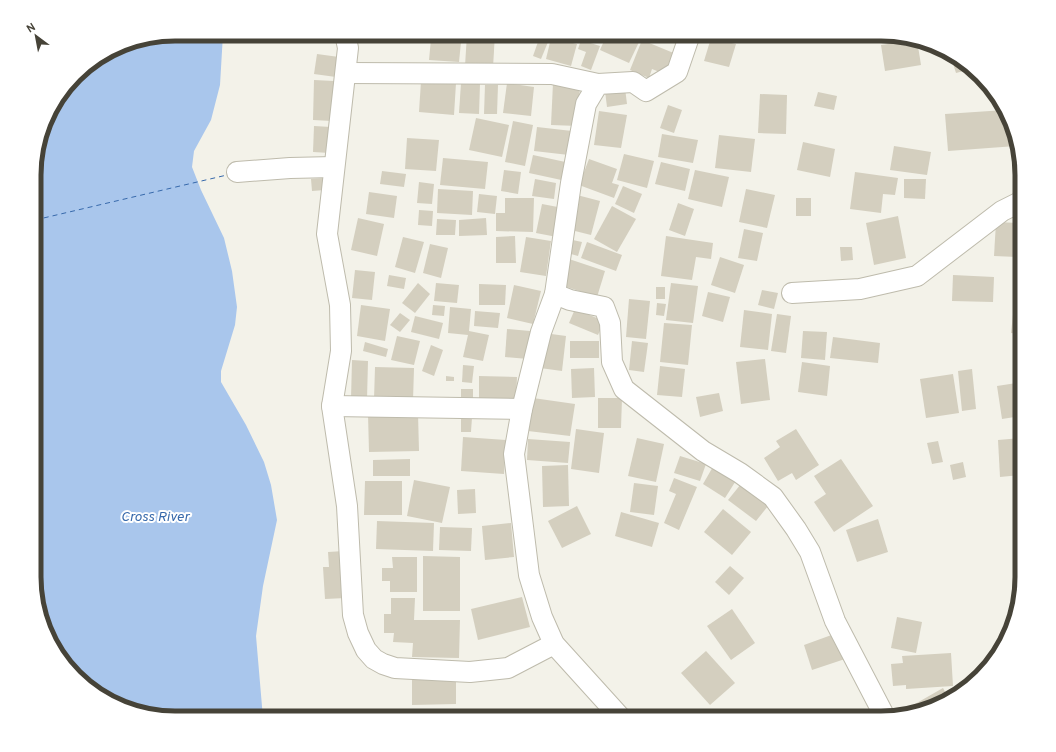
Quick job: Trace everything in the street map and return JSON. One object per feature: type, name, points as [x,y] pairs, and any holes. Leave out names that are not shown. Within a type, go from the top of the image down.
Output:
[{"type":"street","points":[[346,41],[348,48],[346,73],[334,167],[328,234],[340,305],[341,351],[332,406],[347,506],[353,615],[358,633],[366,650],[374,659],[395,668],[470,672],[508,668],[554,644]]},
{"type":"street","points":[[346,73],[552,74],[598,84],[633,82],[646,91],[678,72],[688,41]]},
{"type":"street","points":[[598,84],[586,104],[555,294],[541,332],[522,409],[514,454],[529,575],[542,617],[554,644],[615,711]]},
{"type":"street","points":[[237,172],[290,168],[334,167]]},
{"type":"street","points":[[792,293],[860,289],[917,276],[1002,212],[1015,205]]},
{"type":"street","points":[[555,294],[570,300],[604,307],[610,323],[612,362],[624,389],[703,451],[740,473],[773,497],[810,552],[834,621],[882,711]]},
{"type":"street","points":[[332,406],[522,409]]},
{"type":"water","name":"Cross River","points":[[166,41],[223,41],[220,85],[211,120],[194,151],[192,167],[201,190],[224,238],[232,271],[237,307],[235,325],[221,371],[221,382],[246,425],[264,462],[271,485],[277,520],[263,586],[256,636],[262,711],[166,711],[149,708],[132,704],[108,693],[93,683],[74,665],[59,644],[51,628],[41,586],[41,175],[42,158],[46,140],[51,124],[59,108],[74,87],[87,74],[108,59],[124,51]]},
{"type":"building","points":[[431,41],[461,42],[459,62],[429,60]]},
{"type":"building","points":[[467,41],[495,41],[493,67],[465,66]]},
{"type":"building","points":[[538,41],[548,42],[541,59],[533,56]]},
{"type":"building","points":[[550,41],[564,41],[577,44],[571,66],[546,59]]},
{"type":"building","points":[[581,41],[600,46],[591,70],[581,66],[586,52],[578,49]]},
{"type":"building","points":[[604,41],[639,42],[629,63],[600,50]]},
{"type":"building","points":[[642,41],[676,54],[667,75],[652,69],[649,78],[630,70]]},
{"type":"building","points":[[710,41],[724,41],[736,44],[729,67],[704,61]]},
{"type":"building","points":[[899,43],[918,47],[921,65],[885,71],[881,45]]},
{"type":"building","points":[[317,54],[339,57],[336,77],[314,74]]},
{"type":"building","points":[[953,62],[965,71],[956,73]]},
{"type":"building","points":[[314,80],[334,81],[332,121],[313,120]]},
{"type":"building","points":[[421,81],[456,83],[454,115],[419,112]]},
{"type":"building","points":[[461,83],[480,84],[479,114],[459,113]]},
{"type":"building","points":[[507,83],[534,87],[531,116],[503,113]]},
{"type":"building","points":[[553,83],[580,84],[578,126],[551,125]]},
{"type":"building","points":[[485,85],[498,85],[497,114],[484,114]]},
{"type":"building","points":[[625,88],[627,104],[607,107],[605,91]]},
{"type":"building","points":[[818,92],[837,96],[834,110],[814,106]]},
{"type":"building","points":[[760,94],[787,95],[786,134],[758,133]]},
{"type":"building","points":[[668,105],[682,110],[674,133],[660,128]]},
{"type":"building","points":[[998,110],[1005,124],[1011,146],[948,151],[945,114]]},
{"type":"building","points":[[599,111],[627,115],[621,148],[594,145]]},
{"type":"building","points":[[476,118],[509,125],[502,157],[469,150]]},
{"type":"building","points":[[513,121],[533,125],[525,166],[505,162]]},
{"type":"building","points":[[314,126],[331,127],[330,153],[313,152]]},
{"type":"building","points":[[537,127],[572,131],[569,155],[534,151]]},
{"type":"building","points":[[662,134],[698,140],[693,163],[658,157]]},
{"type":"building","points":[[719,135],[755,139],[751,172],[715,168]]},
{"type":"building","points":[[407,138],[439,140],[436,171],[405,169]]},
{"type":"building","points":[[803,142],[835,149],[830,177],[797,170]]},
{"type":"building","points":[[894,146],[931,152],[927,175],[890,170]]},
{"type":"building","points":[[624,154],[654,161],[647,188],[617,180]]},
{"type":"building","points":[[533,155],[570,163],[566,181],[529,173]]},
{"type":"building","points":[[443,158],[488,162],[485,189],[440,185]]},
{"type":"building","points":[[589,159],[617,169],[612,183],[619,185],[614,198],[579,185]]},
{"type":"building","points":[[661,162],[690,169],[685,191],[655,184]]},
{"type":"building","points":[[504,170],[521,172],[518,194],[501,191]]},
{"type":"building","points":[[695,170],[729,177],[722,207],[688,199]]},
{"type":"building","points":[[382,171],[406,174],[404,187],[380,184]]},
{"type":"building","points":[[855,172],[898,178],[895,195],[883,194],[881,213],[850,209]]},
{"type":"building","points":[[324,178],[325,190],[312,191],[311,179]]},
{"type":"building","points":[[535,179],[556,183],[554,199],[532,196]]},
{"type":"building","points":[[904,179],[926,179],[925,199],[904,198]]},
{"type":"building","points":[[419,182],[434,184],[432,204],[417,203]]},
{"type":"building","points":[[623,186],[642,194],[634,213],[615,204]]},
{"type":"building","points":[[438,189],[473,191],[472,215],[437,213]]},
{"type":"building","points":[[746,189],[775,195],[767,228],[739,222]]},
{"type":"building","points":[[369,192],[397,196],[394,218],[366,214]]},
{"type":"building","points":[[479,194],[497,196],[495,214],[477,212]]},
{"type":"building","points":[[577,195],[600,201],[591,235],[567,229]]},
{"type":"building","points":[[505,198],[534,198],[533,232],[496,231],[496,213],[505,213]]},
{"type":"building","points":[[796,198],[811,198],[811,216],[796,216]]},
{"type":"building","points":[[678,203],[694,209],[685,236],[669,230]]},
{"type":"building","points":[[542,204],[563,208],[557,237],[536,233]]},
{"type":"building","points":[[612,206],[636,219],[617,252],[594,239]]},
{"type":"building","points":[[419,210],[433,211],[432,226],[418,225]]},
{"type":"building","points":[[898,216],[906,258],[874,265],[866,223]]},
{"type":"building","points":[[358,218],[384,224],[377,256],[351,250]]},
{"type":"building","points":[[486,218],[487,235],[459,236],[459,220]]},
{"type":"building","points":[[437,219],[456,220],[455,235],[436,235]]},
{"type":"building","points":[[996,222],[1015,223],[1015,257],[994,256]]},
{"type":"building","points":[[744,229],[763,233],[757,261],[738,258]]},
{"type":"building","points":[[515,236],[516,263],[496,263],[496,237]]},
{"type":"building","points":[[666,236],[713,243],[711,259],[696,257],[692,280],[661,276]]},
{"type":"building","points":[[403,237],[424,242],[415,273],[395,267]]},
{"type":"building","points":[[526,237],[551,241],[546,276],[520,272]]},
{"type":"building","points":[[568,239],[582,242],[578,256],[564,252]]},
{"type":"building","points":[[587,242],[622,255],[616,271],[581,258]]},
{"type":"building","points":[[430,244],[448,248],[441,278],[423,273]]},
{"type":"building","points":[[840,247],[852,247],[853,260],[841,261]]},
{"type":"building","points":[[720,257],[744,265],[735,293],[711,285]]},
{"type":"building","points":[[566,258],[605,271],[597,297],[558,284]]},
{"type":"building","points":[[355,270],[375,272],[372,300],[352,298]]},
{"type":"building","points":[[389,275],[406,278],[404,289],[387,286]]},
{"type":"building","points":[[953,275],[994,277],[993,302],[952,301]]},
{"type":"building","points":[[418,283],[430,294],[415,313],[402,303]]},
{"type":"building","points":[[436,283],[459,285],[457,303],[434,301]]},
{"type":"building","points":[[671,283],[698,286],[693,323],[666,320]]},
{"type":"building","points":[[479,284],[506,285],[505,305],[479,305]]},
{"type":"building","points":[[514,285],[541,291],[533,324],[507,318]]},
{"type":"building","points":[[656,287],[665,287],[665,299],[656,299]]},
{"type":"building","points":[[762,290],[778,293],[774,309],[758,305]]},
{"type":"building","points":[[708,292],[730,297],[723,322],[702,316]]},
{"type":"building","points":[[1015,297],[1015,333],[1011,333]]},
{"type":"building","points":[[629,299],[650,301],[646,339],[626,337]]},
{"type":"building","points":[[657,303],[666,304],[664,316],[656,315]]},
{"type":"building","points":[[361,305],[390,309],[385,341],[357,336]]},
{"type":"building","points":[[433,305],[445,306],[444,316],[432,315]]},
{"type":"building","points":[[450,307],[471,309],[469,331],[489,335],[483,361],[463,357],[468,335],[448,333]]},
{"type":"building","points":[[575,309],[604,321],[598,335],[569,323]]},
{"type":"building","points":[[744,310],[772,314],[768,350],[740,347]]},
{"type":"building","points":[[475,311],[500,313],[498,328],[474,326]]},
{"type":"building","points":[[400,313],[410,320],[400,332],[390,325]]},
{"type":"building","points":[[777,314],[791,316],[786,353],[771,351]]},
{"type":"building","points":[[415,316],[443,323],[439,339],[411,332]]},
{"type":"building","points":[[664,323],[692,325],[688,365],[660,362]]},
{"type":"building","points":[[507,329],[530,331],[528,359],[505,357]]},
{"type":"building","points":[[803,331],[827,332],[825,360],[801,358]]},
{"type":"building","points":[[544,333],[566,336],[562,371],[540,368]]},
{"type":"building","points":[[397,336],[420,341],[414,365],[391,360]]},
{"type":"building","points":[[833,337],[880,343],[878,363],[830,358]]},
{"type":"building","points":[[570,341],[599,341],[599,358],[570,358]]},
{"type":"building","points":[[632,341],[648,343],[644,372],[629,370]]},
{"type":"building","points":[[365,342],[388,349],[386,357],[363,351]]},
{"type":"building","points":[[431,345],[443,350],[434,376],[422,371]]},
{"type":"building","points":[[765,359],[770,400],[741,404],[736,362]]},
{"type":"building","points":[[352,360],[368,361],[367,399],[351,399]]},
{"type":"building","points":[[802,362],[830,366],[827,396],[798,392]]},
{"type":"building","points":[[463,365],[474,366],[472,383],[462,382]]},
{"type":"building","points":[[660,366],[685,369],[682,397],[657,395]]},
{"type":"building","points":[[375,367],[414,368],[413,400],[374,399]]},
{"type":"building","points":[[594,368],[595,397],[572,398],[571,369]]},
{"type":"building","points":[[972,369],[976,409],[962,411],[958,371]]},
{"type":"building","points":[[953,374],[959,413],[926,418],[920,379]]},
{"type":"building","points":[[446,376],[454,377],[454,381],[446,381]]},
{"type":"building","points":[[479,376],[517,377],[516,399],[479,398]]},
{"type":"building","points":[[1015,383],[1015,417],[1002,419],[997,386]]},
{"type":"building","points":[[461,389],[473,389],[473,399],[461,400]]},
{"type":"building","points":[[719,393],[723,411],[700,417],[696,397]]},
{"type":"building","points":[[533,398],[575,404],[570,436],[528,431]]},
{"type":"building","points":[[598,398],[622,398],[621,428],[598,428]]},
{"type":"building","points":[[418,413],[419,451],[369,452],[368,414]]},
{"type":"building","points":[[461,417],[472,417],[471,432],[461,432]]},
{"type":"building","points":[[576,429],[604,433],[599,473],[571,469]]},
{"type":"building","points":[[796,429],[819,465],[796,480],[792,473],[778,481],[764,458],[780,447],[776,441]]},
{"type":"building","points":[[463,437],[506,440],[504,474],[461,471]]},
{"type":"building","points":[[637,438],[664,444],[656,482],[628,476]]},
{"type":"building","points":[[528,439],[570,442],[568,463],[527,460]]},
{"type":"building","points":[[1015,439],[1015,476],[1000,477],[998,440]]},
{"type":"building","points":[[938,441],[943,462],[932,464],[927,443]]},
{"type":"building","points":[[680,456],[706,464],[700,481],[674,473]]},
{"type":"building","points":[[410,459],[410,476],[373,476],[373,460]]},
{"type":"building","points":[[841,459],[873,506],[834,532],[814,502],[826,494],[814,476]]},
{"type":"building","points":[[963,462],[966,477],[953,480],[950,465]]},
{"type":"building","points":[[568,465],[569,506],[543,507],[542,466]]},
{"type":"building","points":[[714,465],[737,479],[725,498],[703,484]]},
{"type":"building","points":[[674,478],[697,487],[679,530],[664,523],[676,494],[669,491]]},
{"type":"building","points":[[745,479],[772,501],[756,521],[728,500]]},
{"type":"building","points":[[414,480],[450,487],[442,523],[407,516]]},
{"type":"building","points":[[365,481],[402,481],[402,515],[364,515]]},
{"type":"building","points":[[634,483],[658,486],[654,515],[630,512]]},
{"type":"building","points":[[475,489],[476,513],[458,514],[457,490]]},
{"type":"building","points":[[577,506],[591,534],[562,548],[548,521]]},
{"type":"building","points":[[723,509],[751,532],[732,555],[704,532]]},
{"type":"building","points":[[621,512],[659,523],[652,547],[615,536]]},
{"type":"building","points":[[878,519],[888,552],[857,562],[846,530]]},
{"type":"building","points":[[377,521],[434,523],[433,551],[376,549]]},
{"type":"building","points":[[511,523],[514,557],[485,560],[482,526]]},
{"type":"building","points":[[440,527],[472,528],[471,551],[439,550]]},
{"type":"building","points":[[344,551],[346,598],[325,599],[323,567],[329,567],[328,552]]},
{"type":"building","points":[[423,556],[460,557],[460,611],[423,611]]},
{"type":"building","points":[[392,557],[417,557],[417,592],[390,592],[390,581],[382,581],[382,568],[393,568]]},
{"type":"building","points":[[730,566],[744,578],[729,595],[715,582]]},
{"type":"building","points":[[522,597],[530,627],[478,640],[471,609]]},
{"type":"building","points":[[391,598],[415,598],[414,620],[460,620],[459,658],[412,657],[413,643],[393,642],[394,633],[384,633],[384,614],[391,614]]},
{"type":"building","points":[[732,609],[755,643],[731,660],[707,626]]},
{"type":"building","points":[[897,617],[922,622],[916,653],[891,648]]},
{"type":"building","points":[[837,633],[845,659],[812,670],[804,645]]},
{"type":"building","points":[[706,651],[735,683],[710,705],[681,673]]},
{"type":"building","points":[[951,653],[953,686],[906,689],[906,685],[893,686],[891,664],[903,663],[902,656]]},
{"type":"building","points":[[456,677],[456,704],[412,705],[412,678]]},
{"type":"building","points":[[943,688],[946,693],[924,704],[909,708]]},
{"type":"ferry route","points":[[41,219],[227,175]]}]
